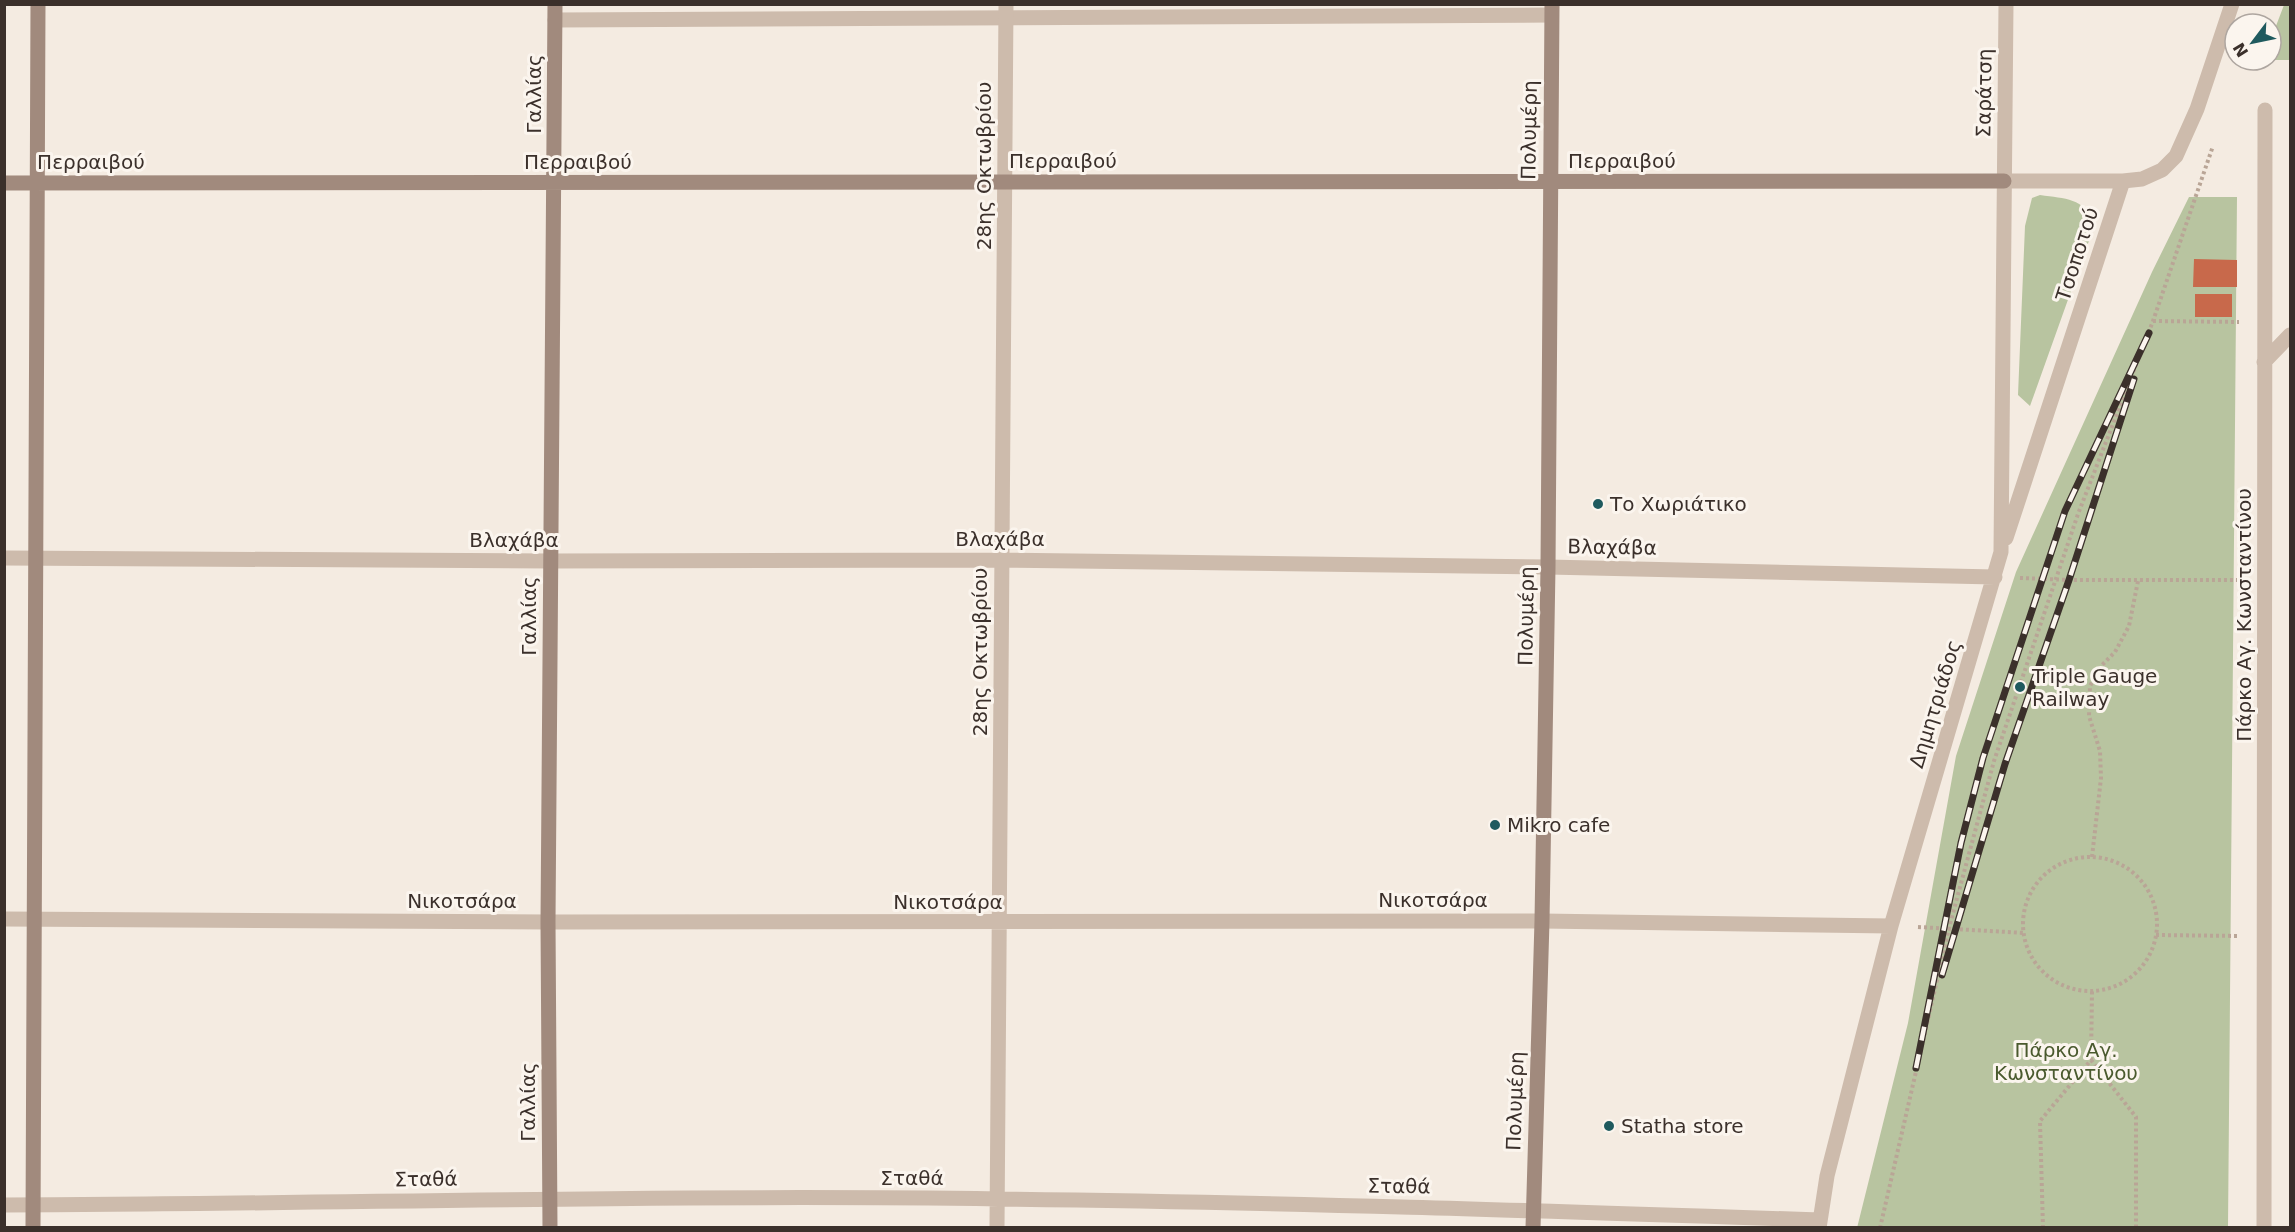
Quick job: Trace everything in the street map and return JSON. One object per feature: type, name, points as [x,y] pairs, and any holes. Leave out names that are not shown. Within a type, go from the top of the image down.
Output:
[{"type":"street","points":[[33,1227],[38,4]]},
{"type":"street","name":"Σαράτση","points":[[2004,181],[2006,4]]},
{"type":"street","points":[[2123,181],[2142,179],[2162,170],[2176,156],[2197,109],[2232,4]]},
{"type":"street","points":[[555,12],[1552,10]]},
{"type":"street","name":"Πολυμέρη","points":[[1533,1227],[1542,921],[1548,567],[1552,10]]},
{"type":"street","name":"28ης Οκτωβρίου","points":[[997,1227],[1006,11]]},
{"type":"street","name":"Γαλλίας","points":[[550,1227],[548,922],[555,12]]},
{"type":"street","name":"Πάρκο Αγ. Κωνσταντίνου","points":[[2264,1227],[2265,110]]},
{"type":"street","name":"Δημητριάδος","points":[[1820,1224],[1827,1176],[1891,926],[2001,552],[2004,181]]},
{"type":"street","name":"Περραιβού","points":[[4,183],[2123,181]]},
{"type":"street","name":"Τσοποτού","points":[[2001,552],[2123,181]]},
{"type":"street","points":[[2264,362],[2290,334]]},
{"type":"street","name":"Βλαχάβα","points":[[4,558],[550,561],[1002,560],[1548,567],[1995,577]]},
{"type":"street","name":"Νικοτσάρα","points":[[4,919],[999,923],[1542,921],[1891,926]]},
{"type":"street","name":"Σταθά","points":[[4,1204],[550,1198],[997,1199],[1533,1210],[1820,1224]]},
{"type":"path","points":[[1880,1227],[1949,928],[1994,761],[2078,513],[2153,321],[2215,140]]},
{"type":"path","points":[[2153,321],[2265,323]]},
{"type":"path","points":[[1995,577],[2265,580]]},
{"type":"path","points":[[2092,857],[2101,778],[2100,751],[2089,716],[2090,686],[2102,665],[2115,652],[2128,626],[2138,580]]},
{"type":"path","points":[[2092,857],[2114,862],[2133,873],[2148,891],[2156,913],[2156,935],[2148,957],[2134,975],[2114,987],[2092,991],[2070,988],[2050,978],[2035,963],[2025,943],[2025,933],[2023,921],[2027,901],[2037,883],[2052,868],[2071,860],[2092,857]]},
{"type":"path","points":[[1891,926],[2025,933]]},
{"type":"path","points":[[2156,935],[2265,936]]},
{"type":"path","points":[[2043,1227],[2040,1121],[2091,1060],[2092,991]]},
{"type":"path","points":[[2091,1060],[2136,1117],[2136,1227]]},
{"type":"green space","points":[[2284,5],[2290,5],[2290,60],[2283,60],[2281,12]]},
{"type":"green space","points":[[2040,195],[2066,199],[2079,204],[2095,224],[2030,406],[2018,395],[2025,226],[2032,198]]},
{"type":"green space","name":"Πάρκο Αγ. Κωνσταντίνου","points":[[2189,197],[2237,197],[2228,1227],[1857,1228],[1908,1023],[1956,756],[2016,572],[2152,272]]},
{"type":"building","points":[[2194,259],[2237,260],[2237,287],[2193,287]]},
{"type":"building","points":[[2195,294],[2232,294],[2232,317],[2195,317]]},
{"type":"railway","points":[[1916,1068],[1961,843],[1983,758],[2065,511],[2149,333]]},
{"type":"railway","points":[[1942,975],[2005,764],[2069,580],[2134,379]]},
{"type":"place","name":"Το Χωριάτικο","points":[[1598,504]]},
{"type":"place","name":"Triple Gauge Railway","points":[[2020,687]]},
{"type":"place","name":"Mikro cafe","points":[[1495,825]]},
{"type":"place","name":"Statha store","points":[[1609,1126]]}]
